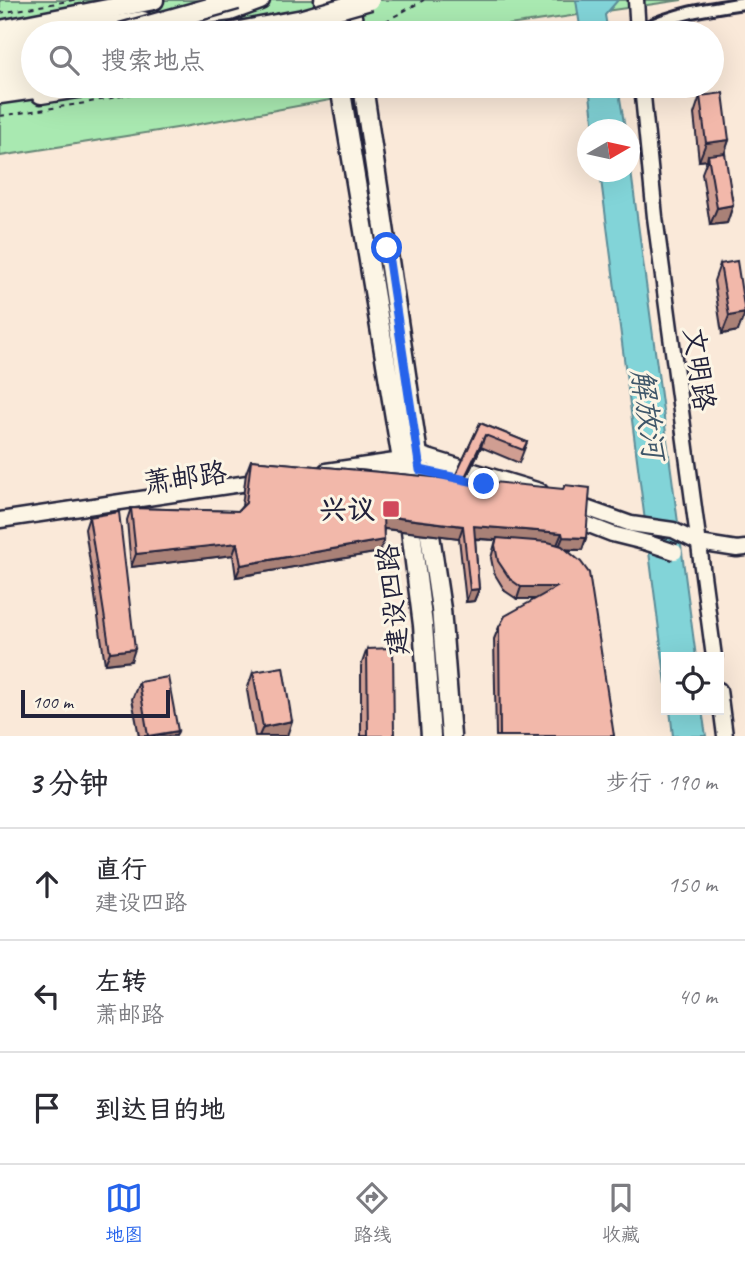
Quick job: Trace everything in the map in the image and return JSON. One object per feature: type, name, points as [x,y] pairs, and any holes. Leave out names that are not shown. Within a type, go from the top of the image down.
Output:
[{"type":"main road","points":[[49,21],[154,0]]},
{"type":"main road","points":[[163,21],[237,0]]},
{"type":"main road","points":[[154,21],[230,11],[260,0]]},
{"type":"main road","points":[[349,0],[353,21]]},
{"type":"main road","points":[[292,21],[370,0]]},
{"type":"main road","points":[[285,21],[329,2]]},
{"type":"main road","points":[[309,21],[329,2]]},
{"type":"main road","points":[[329,2],[330,21]]},
{"type":"main road","points":[[0,30],[21,26]]},
{"type":"main road","points":[[0,43],[21,40]]},
{"type":"main road","points":[[0,55],[21,52]]},
{"type":"main road","points":[[0,72],[21,68]]},
{"type":"main road","points":[[1,93],[21,84]]},
{"type":"main road","points":[[1,93],[21,90]]},
{"type":"main road","points":[[1,93],[21,91]]},
{"type":"main road","name":"建设四路","points":[[342,98],[441,609],[451,736]]},
{"type":"main road","name":"建设四路","points":[[365,98],[411,464],[431,736]]},
{"type":"street","points":[[660,21],[688,11],[745,3]]},
{"type":"street","name":"文明路","points":[[643,98],[655,217],[713,652]]},
{"type":"street","points":[[308,474],[411,464],[516,483],[631,524],[673,530],[699,543],[737,550],[745,548]]},
{"type":"street","points":[[321,482],[411,464],[484,484],[535,504]]},
{"type":"street","name":"萧邮路","points":[[0,520],[187,492],[281,483],[0,528]]},
{"type":"street","points":[[560,514],[612,534],[675,552],[699,543]]},
{"type":"street","points":[[722,715],[725,736]]},
{"type":"path","points":[[0,13],[74,0]]},
{"type":"path","points":[[386,21],[424,0]]},
{"type":"path","points":[[0,116],[111,98]]},
{"type":"green space","points":[[0,0],[682,0],[537,21],[21,21],[21,98],[341,98],[183,127],[0,156]]},
{"type":"water","points":[[576,0],[618,0],[605,15],[606,21],[579,21]]},
{"type":"water","points":[[590,98],[620,98],[623,119],[593,119]]},
{"type":"water","name":"解放河","points":[[601,182],[632,182],[695,652],[662,652]]},
{"type":"water","points":[[671,715],[703,715],[706,736],[673,736]]},
{"type":"building","points":[[700,98],[724,98],[729,140],[706,143]]},
{"type":"building","points":[[725,153],[733,205],[717,208],[708,155]]},
{"type":"building","points":[[737,261],[745,313],[729,316],[720,264]]},
{"type":"building","name":"兴议","points":[[480,423],[527,442],[523,450],[485,435],[464,479],[563,489],[565,485],[590,488],[586,538],[563,537],[562,533],[474,526],[479,589],[470,590],[463,526],[383,516],[384,540],[241,565],[237,543],[136,554],[131,508],[238,511],[246,503],[251,460],[454,479]]},
{"type":"building","points":[[119,512],[135,649],[110,652],[89,517]]},
{"type":"building","points":[[497,538],[548,542],[562,546],[581,562],[589,573],[614,736],[500,736],[499,627],[505,616],[557,587],[521,587],[510,579],[498,561],[495,545]]},
{"type":"building","points":[[393,648],[394,736],[368,736],[367,649]]},
{"type":"building","points":[[283,667],[292,721],[263,727],[253,672]]},
{"type":"building","points":[[168,677],[178,731],[148,736],[139,682]]},
{"type":"place","name":"兴议","points":[[391,509]]},
{"type":"route","points":[[387,248],[420,470],[484,484]]}]
